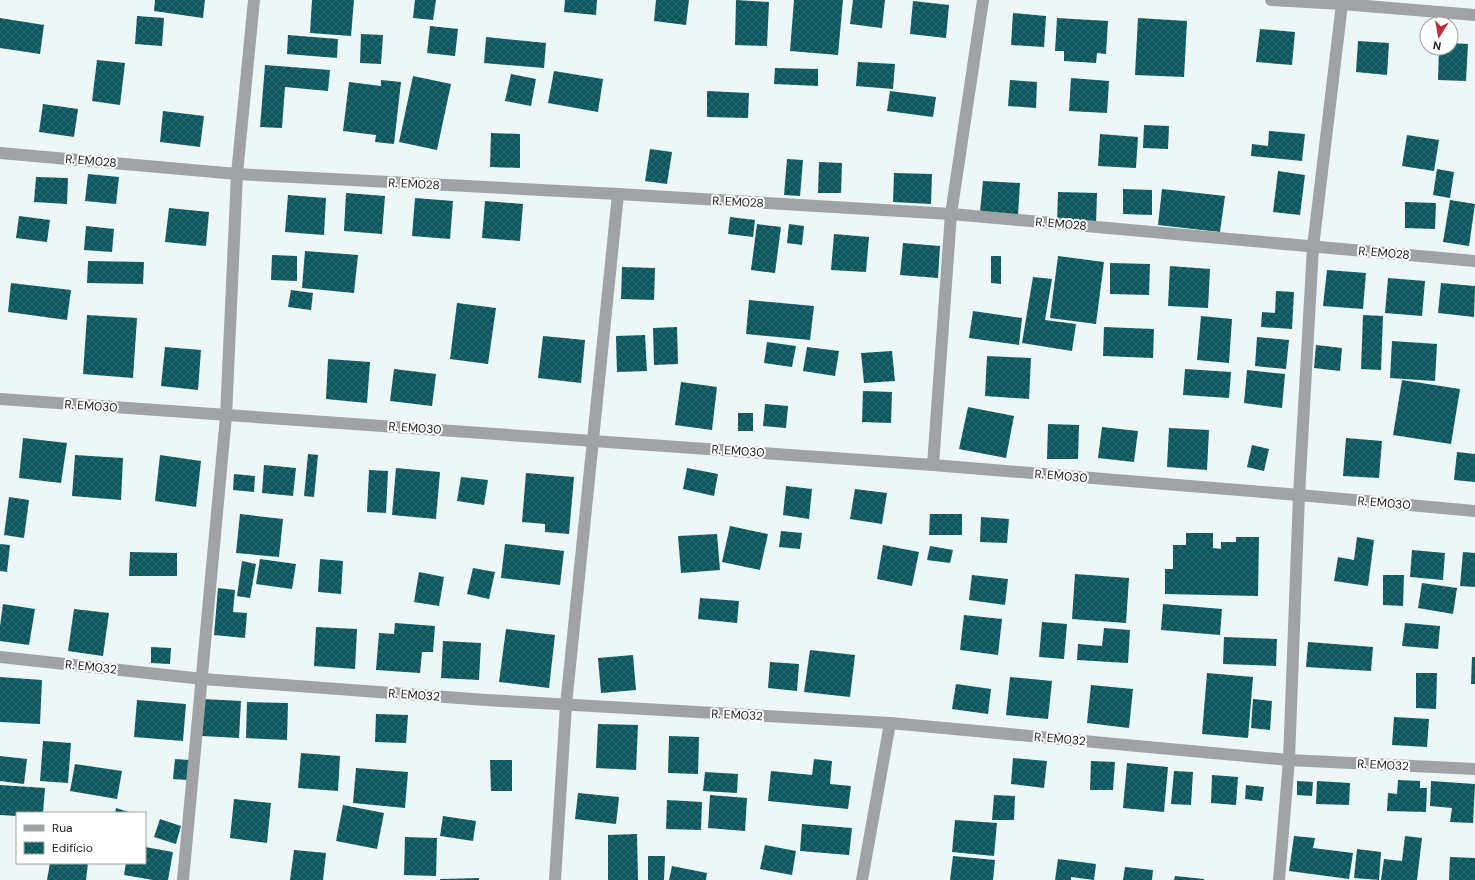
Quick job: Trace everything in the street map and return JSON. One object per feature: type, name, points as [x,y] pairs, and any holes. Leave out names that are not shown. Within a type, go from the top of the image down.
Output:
[{"type":"street","points":[[183,880],[203,679],[226,416],[237,174],[254,0]]},
{"type":"street","points":[[933,465],[951,214],[983,0]]},
{"type":"street","points":[[1270,0],[1342,4],[1475,15]]},
{"type":"street","points":[[1279,880],[1289,760],[1299,495],[1313,247],[1342,4]]},
{"type":"street","name":"R. EM028","points":[[0,153],[237,174],[618,194],[951,214],[1475,262]]},
{"type":"street","points":[[554,880],[566,705],[618,194]]},
{"type":"street","name":"R. EM030","points":[[0,399],[933,465],[1475,511]]},
{"type":"street","name":"R. EM032","points":[[0,657],[203,679],[566,705],[890,723],[1289,760],[1475,769]]},
{"type":"street","points":[[862,880],[890,723]]},
{"type":"building","points":[[155,0],[205,0],[203,18],[154,11]]},
{"type":"building","points":[[312,0],[354,0],[351,36],[310,33]]},
{"type":"building","points":[[415,0],[436,0],[433,20],[413,18]]},
{"type":"building","points":[[565,0],[597,0],[596,15],[564,12]]},
{"type":"building","points":[[656,0],[689,0],[686,25],[654,21]]},
{"type":"building","points":[[736,0],[769,2],[767,46],[735,45]]},
{"type":"building","points":[[794,0],[843,0],[838,55],[790,51]]},
{"type":"building","points":[[853,0],[885,0],[882,28],[850,24]]},
{"type":"building","points":[[913,1],[949,5],[946,38],[910,34]]},
{"type":"building","points":[[1013,13],[1046,16],[1044,47],[1011,45]]},
{"type":"building","points":[[137,16],[164,18],[162,46],[135,44]]},
{"type":"building","points":[[0,18],[44,25],[40,54],[0,48]]},
{"type":"building","points":[[1057,18],[1108,21],[1106,54],[1097,53],[1096,63],[1064,61],[1064,51],[1055,51]]},
{"type":"building","points":[[1138,18],[1187,21],[1184,77],[1135,75]]},
{"type":"building","points":[[430,26],[458,29],[455,56],[427,53]]},
{"type":"building","points":[[1260,29],[1295,32],[1292,65],[1256,62]]},
{"type":"building","points":[[361,34],[383,35],[381,64],[360,63]]},
{"type":"building","points":[[288,35],[338,39],[337,58],[287,54]]},
{"type":"building","points":[[486,37],[546,43],[544,68],[484,63]]},
{"type":"building","points":[[1358,41],[1389,43],[1387,75],[1356,72]]},
{"type":"building","points":[[1459,43],[1468,44],[1466,81],[1438,80],[1439,56],[1459,56]]},
{"type":"building","points":[[97,60],[125,63],[120,105],[92,101]]},
{"type":"building","points":[[858,62],[895,64],[893,89],[856,86]]},
{"type":"building","points":[[265,65],[330,70],[328,91],[285,87],[282,128],[260,127]]},
{"type":"building","points":[[775,68],[818,69],[818,86],[774,84]]},
{"type":"building","points":[[554,71],[603,79],[598,112],[548,103]]},
{"type":"building","points":[[511,74],[536,79],[531,106],[505,101]]},
{"type":"building","points":[[413,76],[451,84],[437,150],[399,142]]},
{"type":"building","points":[[1071,78],[1109,81],[1107,113],[1069,111]]},
{"type":"building","points":[[381,80],[401,82],[394,144],[375,142],[376,135],[343,131],[349,82],[381,86]]},
{"type":"building","points":[[1010,80],[1037,82],[1036,108],[1008,106]]},
{"type":"building","points":[[707,91],[749,93],[748,118],[707,117]]},
{"type":"building","points":[[890,91],[936,97],[933,117],[887,111]]},
{"type":"building","points":[[43,104],[78,109],[74,137],[39,132]]},
{"type":"building","points":[[163,111],[204,116],[200,147],[160,142]]},
{"type":"building","points":[[1144,125],[1169,126],[1168,149],[1143,148]]},
{"type":"building","points":[[1269,131],[1305,134],[1302,161],[1251,156],[1252,144],[1268,146]]},
{"type":"building","points":[[491,133],[520,134],[520,168],[490,167]]},
{"type":"building","points":[[1100,134],[1138,137],[1136,168],[1098,166]]},
{"type":"building","points":[[1407,135],[1439,140],[1434,171],[1402,166]]},
{"type":"building","points":[[650,149],[672,152],[667,184],[645,181]]},
{"type":"building","points":[[787,159],[803,160],[800,196],[784,195]]},
{"type":"building","points":[[819,162],[842,163],[841,193],[818,193]]},
{"type":"building","points":[[1437,169],[1454,172],[1450,198],[1433,195]]},
{"type":"building","points":[[1278,171],[1305,175],[1300,215],[1273,212]]},
{"type":"building","points":[[894,173],[932,174],[931,204],[893,202]]},
{"type":"building","points":[[88,174],[119,177],[116,204],[85,201]]},
{"type":"building","points":[[36,177],[68,178],[67,204],[34,202]]},
{"type":"building","points":[[983,181],[1020,183],[1018,215],[980,212]]},
{"type":"building","points":[[1123,189],[1152,190],[1152,215],[1123,214]]},
{"type":"building","points":[[1162,189],[1225,196],[1220,232],[1158,225]]},
{"type":"building","points":[[1058,192],[1097,193],[1096,224],[1057,223]]},
{"type":"building","points":[[346,193],[385,196],[382,234],[344,231]]},
{"type":"building","points":[[288,195],[326,198],[324,235],[285,232]]},
{"type":"building","points":[[415,198],[453,201],[450,239],[412,236]]},
{"type":"building","points":[[1450,200],[1475,204],[1469,246],[1443,242]]},
{"type":"building","points":[[485,201],[523,204],[520,241],[482,238]]},
{"type":"building","points":[[1405,202],[1436,203],[1435,229],[1405,228]]},
{"type":"building","points":[[169,208],[209,212],[206,246],[165,242]]},
{"type":"building","points":[[19,216],[50,220],[47,242],[16,238]]},
{"type":"building","points":[[730,217],[755,220],[753,237],[728,234]]},
{"type":"building","points":[[757,224],[781,227],[775,273],[751,270]]},
{"type":"building","points":[[789,224],[804,226],[802,245],[787,243]]},
{"type":"building","points":[[86,226],[114,229],[112,252],[84,250]]},
{"type":"building","points":[[834,234],[869,237],[866,272],[831,270]]},
{"type":"building","points":[[903,243],[940,246],[938,278],[900,275]]},
{"type":"building","points":[[305,251],[358,255],[354,293],[302,288]]},
{"type":"building","points":[[272,255],[297,256],[297,281],[271,280]]},
{"type":"building","points":[[991,256],[1001,256],[1001,284],[991,283]]},
{"type":"building","points":[[1058,256],[1104,262],[1096,324],[1050,318]]},
{"type":"building","points":[[88,261],[144,262],[143,284],[87,283]]},
{"type":"building","points":[[1110,263],[1150,264],[1149,295],[1110,294]]},
{"type":"building","points":[[1170,266],[1210,269],[1208,308],[1168,306]]},
{"type":"building","points":[[622,267],[655,268],[654,300],[621,299]]},
{"type":"building","points":[[1327,270],[1366,273],[1363,309],[1323,306]]},
{"type":"building","points":[[1033,277],[1052,279],[1045,320],[1076,324],[1072,351],[1022,343]]},
{"type":"building","points":[[1388,278],[1425,281],[1422,316],[1385,313]]},
{"type":"building","points":[[11,283],[71,290],[67,320],[8,312]]},
{"type":"building","points":[[1441,283],[1475,286],[1474,317],[1438,313]]},
{"type":"building","points":[[291,290],[313,293],[311,310],[288,307]]},
{"type":"building","points":[[1276,291],[1294,292],[1292,329],[1261,327],[1262,312],[1275,313]]},
{"type":"building","points":[[749,300],[814,306],[810,340],[746,334]]},
{"type":"building","points":[[457,303],[496,308],[488,364],[450,359]]},
{"type":"building","points":[[973,311],[1022,318],[1019,345],[969,338]]},
{"type":"building","points":[[87,315],[137,318],[133,378],[83,374]]},
{"type":"building","points":[[1363,315],[1383,316],[1381,370],[1361,369]]},
{"type":"building","points":[[1201,316],[1232,319],[1229,363],[1197,360]]},
{"type":"building","points":[[677,327],[678,364],[654,365],[653,328]]},
{"type":"building","points":[[1104,327],[1154,329],[1153,358],[1103,356]]},
{"type":"building","points":[[645,335],[647,371],[617,372],[616,336]]},
{"type":"building","points":[[543,336],[585,340],[581,383],[538,378]]},
{"type":"building","points":[[1257,337],[1289,340],[1286,369],[1255,366]]},
{"type":"building","points":[[1392,341],[1437,344],[1435,381],[1390,378]]},
{"type":"building","points":[[767,342],[796,346],[792,367],[764,363]]},
{"type":"building","points":[[1316,345],[1342,348],[1340,371],[1314,368]]},
{"type":"building","points":[[165,347],[201,350],[198,390],[161,386]]},
{"type":"building","points":[[807,347],[839,351],[835,376],[803,371]]},
{"type":"building","points":[[892,351],[895,381],[864,383],[861,353]]},
{"type":"building","points":[[987,356],[1031,358],[1029,399],[985,396]]},
{"type":"building","points":[[328,359],[370,362],[367,403],[326,399]]},
{"type":"building","points":[[394,369],[436,374],[432,406],[390,401]]},
{"type":"building","points":[[1185,369],[1231,372],[1229,398],[1183,395]]},
{"type":"building","points":[[1247,370],[1285,374],[1282,408],[1244,403]]},
{"type":"building","points":[[1402,380],[1460,389],[1451,444],[1393,435]]},
{"type":"building","points":[[681,382],[717,387],[712,430],[675,425]]},
{"type":"building","points":[[863,391],[892,392],[891,423],[862,422]]},
{"type":"building","points":[[765,404],[788,406],[786,428],[763,426]]},
{"type":"building","points":[[968,407],[1014,416],[1006,458],[959,449]]},
{"type":"building","points":[[738,413],[753,413],[753,431],[738,431]]},
{"type":"building","points":[[1048,424],[1079,425],[1078,459],[1047,459]]},
{"type":"building","points":[[1102,427],[1138,431],[1134,462],[1098,458]]},
{"type":"building","points":[[1169,428],[1209,430],[1207,470],[1167,467]]},
{"type":"building","points":[[23,438],[67,443],[61,483],[19,478]]},
{"type":"building","points":[[1346,438],[1382,441],[1379,478],[1343,476]]},
{"type":"building","points":[[1252,445],[1269,449],[1264,471],[1247,467]]},
{"type":"building","points":[[1457,452],[1475,454],[1475,482],[1454,480]]},
{"type":"building","points":[[308,454],[318,455],[314,497],[304,496]]},
{"type":"building","points":[[75,455],[123,458],[121,500],[72,496]]},
{"type":"building","points":[[160,455],[201,461],[196,507],[155,501]]},
{"type":"building","points":[[264,465],[296,468],[293,496],[262,493]]},
{"type":"building","points":[[396,468],[440,472],[436,519],[392,515]]},
{"type":"building","points":[[687,468],[718,474],[714,496],[683,489]]},
{"type":"building","points":[[369,470],[388,471],[386,513],[367,512]]},
{"type":"building","points":[[526,473],[574,477],[569,534],[545,532],[545,524],[522,522]]},
{"type":"building","points":[[234,474],[255,476],[254,492],[233,490]]},
{"type":"building","points":[[461,477],[488,480],[484,505],[457,501]]},
{"type":"building","points":[[786,486],[812,489],[809,519],[783,515]]},
{"type":"building","points":[[855,489],[887,493],[882,524],[850,519]]},
{"type":"building","points":[[9,497],[29,500],[24,538],[4,535]]},
{"type":"building","points":[[240,514],[283,519],[279,557],[236,553]]},
{"type":"building","points":[[930,514],[962,514],[962,535],[929,535]]},
{"type":"building","points":[[981,517],[1009,519],[1007,543],[980,542]]},
{"type":"building","points":[[730,526],[768,534],[760,570],[722,562]]},
{"type":"building","points":[[781,531],[802,533],[800,549],[779,547]]},
{"type":"building","points":[[1186,533],[1213,533],[1213,548],[1221,549],[1221,542],[1236,542],[1236,537],[1259,537],[1258,596],[1165,594],[1165,569],[1173,569],[1173,545],[1186,545]]},
{"type":"building","points":[[717,534],[720,570],[681,573],[678,536]]},
{"type":"building","points":[[1357,537],[1374,540],[1368,586],[1334,581],[1338,557],[1354,560]]},
{"type":"building","points":[[0,544],[10,545],[7,572],[0,571]]},
{"type":"building","points":[[505,544],[564,551],[560,585],[501,578]]},
{"type":"building","points":[[883,545],[919,552],[912,586],[877,579]]},
{"type":"building","points":[[930,546],[953,550],[950,563],[927,560]]},
{"type":"building","points":[[1412,550],[1445,553],[1443,580],[1410,577]]},
{"type":"building","points":[[130,552],[177,553],[177,576],[129,576]]},
{"type":"building","points":[[1463,552],[1475,553],[1475,587],[1460,586]]},
{"type":"building","points":[[260,559],[296,564],[292,589],[256,584]]},
{"type":"building","points":[[320,559],[343,561],[341,594],[318,592]]},
{"type":"building","points":[[242,561],[256,564],[250,598],[237,596]]},
{"type":"building","points":[[473,568],[495,572],[489,599],[467,594]]},
{"type":"building","points":[[419,572],[444,577],[439,606],[414,602]]},
{"type":"building","points":[[1075,574],[1129,578],[1126,623],[1072,619]]},
{"type":"building","points":[[972,575],[1008,579],[1005,605],[969,600]]},
{"type":"building","points":[[1383,575],[1404,575],[1403,606],[1383,605]]},
{"type":"building","points":[[1422,583],[1457,588],[1453,614],[1418,608]]},
{"type":"building","points":[[218,588],[235,590],[233,612],[247,613],[245,638],[214,635]]},
{"type":"building","points":[[700,598],[739,601],[737,623],[698,619]]},
{"type":"building","points":[[3,604],[35,609],[29,645],[0,641],[0,626]]},
{"type":"building","points":[[1163,604],[1222,609],[1220,635],[1161,630]]},
{"type":"building","points":[[74,609],[109,613],[103,656],[68,651]]},
{"type":"building","points":[[964,615],[1002,619],[998,655],[960,650]]},
{"type":"building","points":[[1042,622],[1067,624],[1064,659],[1039,657]]},
{"type":"building","points":[[395,623],[435,626],[433,652],[422,652],[420,673],[376,670],[379,633],[394,634]]},
{"type":"building","points":[[1405,623],[1440,626],[1438,649],[1402,646]]},
{"type":"building","points":[[316,627],[357,629],[355,669],[314,666]]},
{"type":"building","points":[[1104,628],[1130,630],[1128,663],[1077,660],[1078,644],[1102,646]]},
{"type":"building","points":[[506,629],[555,635],[549,688],[499,682]]},
{"type":"building","points":[[1224,637],[1277,639],[1276,666],[1223,664]]},
{"type":"building","points":[[443,641],[481,643],[479,680],[441,678]]},
{"type":"building","points":[[1308,642],[1373,647],[1371,671],[1306,667]]},
{"type":"building","points":[[151,647],[171,648],[170,664],[151,663]]},
{"type":"building","points":[[810,650],[855,655],[850,697],[804,692]]},
{"type":"building","points":[[633,655],[636,690],[601,693],[598,658]]},
{"type":"building","points":[[1472,657],[1475,657],[1475,684],[1471,684]]},
{"type":"building","points":[[770,662],[799,664],[797,691],[768,688]]},
{"type":"building","points":[[1207,673],[1253,677],[1248,738],[1202,734]]},
{"type":"building","points":[[1416,673],[1437,673],[1436,709],[1416,708]]},
{"type":"building","points":[[0,677],[42,680],[40,724],[0,722]]},
{"type":"building","points":[[1010,677],[1052,681],[1048,719],[1006,715]]},
{"type":"building","points":[[956,684],[991,689],[988,714],[952,709]]},
{"type":"building","points":[[1091,685],[1133,689],[1129,728],[1087,723]]},
{"type":"building","points":[[203,699],[241,701],[239,738],[202,736]]},
{"type":"building","points":[[1253,699],[1272,701],[1270,730],[1251,728]]},
{"type":"building","points":[[137,700],[186,704],[183,741],[134,737]]},
{"type":"building","points":[[247,702],[288,703],[287,740],[246,738]]},
{"type":"building","points":[[376,714],[408,715],[406,743],[375,742]]},
{"type":"building","points":[[1394,717],[1429,719],[1427,747],[1392,745]]},
{"type":"building","points":[[598,724],[638,725],[636,770],[596,768]]},
{"type":"building","points":[[669,736],[699,737],[698,774],[668,773]]},
{"type":"building","points":[[43,741],[71,743],[68,783],[40,781]]},
{"type":"building","points":[[301,753],[340,756],[338,791],[298,788]]},
{"type":"building","points":[[0,756],[27,759],[24,784],[0,781]]},
{"type":"building","points":[[1013,758],[1047,761],[1044,788],[1011,784]]},
{"type":"building","points":[[175,759],[189,760],[188,780],[173,779]]},
{"type":"building","points":[[814,759],[832,761],[830,784],[851,786],[848,809],[768,801],[771,771],[812,775]]},
{"type":"building","points":[[490,760],[512,760],[512,791],[491,791]]},
{"type":"building","points":[[1091,761],[1115,762],[1113,790],[1090,790]]},
{"type":"building","points":[[1127,763],[1168,767],[1164,812],[1123,808]]},
{"type":"building","points":[[75,764],[122,771],[117,799],[70,791]]},
{"type":"building","points":[[356,768],[408,772],[405,808],[353,803]]},
{"type":"building","points":[[1174,771],[1193,772],[1191,805],[1171,804]]},
{"type":"building","points":[[705,772],[738,774],[737,793],[703,791]]},
{"type":"building","points":[[1212,775],[1238,777],[1236,805],[1211,803]]},
{"type":"building","points":[[1398,780],[1420,781],[1420,788],[1427,788],[1426,812],[1387,811],[1388,793],[1397,794]]},
{"type":"building","points":[[1297,781],[1313,782],[1312,796],[1297,795]]},
{"type":"building","points":[[1317,781],[1350,783],[1349,805],[1316,804]]},
{"type":"building","points":[[1431,781],[1475,784],[1473,823],[1450,822],[1452,808],[1430,806]]},
{"type":"building","points":[[0,785],[45,788],[43,812],[16,812],[16,816],[0,815]]},
{"type":"building","points":[[1246,785],[1264,787],[1262,801],[1245,799]]},
{"type":"building","points":[[578,793],[619,797],[616,824],[575,819]]},
{"type":"building","points":[[710,795],[747,798],[745,831],[708,828]]},
{"type":"building","points":[[994,795],[1015,796],[1014,820],[992,820]]},
{"type":"building","points":[[234,799],[271,803],[267,843],[230,838]]},
{"type":"building","points":[[667,800],[702,802],[701,830],[666,829]]},
{"type":"building","points":[[343,805],[384,813],[377,849],[336,841]]},
{"type":"building","points":[[116,808],[129,812],[115,812]]},
{"type":"building","points":[[443,816],[476,821],[473,841],[440,836]]},
{"type":"building","points":[[160,819],[181,826],[176,844],[154,837]]},
{"type":"building","points":[[955,820],[997,823],[994,856],[952,852]]},
{"type":"building","points":[[802,824],[852,828],[849,855],[800,851]]},
{"type":"building","points":[[637,834],[638,880],[608,880],[608,835]]},
{"type":"building","points":[[1294,836],[1315,838],[1313,848],[1353,853],[1349,879],[1289,871]]},
{"type":"building","points":[[1405,836],[1422,838],[1417,880],[1381,880],[1384,859],[1402,861]]},
{"type":"building","points":[[405,837],[437,838],[436,876],[404,875]]},
{"type":"building","points":[[765,845],[796,851],[792,875],[760,869]]},
{"type":"building","points":[[146,847],[173,852],[168,880],[153,880],[124,875],[126,864],[146,864]]},
{"type":"building","points":[[1357,849],[1381,852],[1379,880],[1354,878]]},
{"type":"building","points":[[294,850],[326,853],[323,880],[290,880]]},
{"type":"building","points":[[648,856],[665,856],[664,880],[648,880]]},
{"type":"building","points":[[953,856],[995,860],[993,880],[950,880]]},
{"type":"building","points":[[1450,857],[1475,858],[1475,880],[1449,880]]},
{"type":"building","points":[[1058,859],[1096,864],[1094,880],[1071,877],[1071,880],[1055,880]]},
{"type":"building","points":[[50,864],[88,864],[86,880],[47,880]]},
{"type":"building","points":[[672,866],[707,873],[706,880],[669,880]]},
{"type":"building","points":[[1125,867],[1153,870],[1152,880],[1123,880]]},
{"type":"building","points":[[1175,876],[1204,879],[1204,880],[1174,880]]},
{"type":"building","points":[[479,878],[479,880],[440,880],[440,879]]}]
